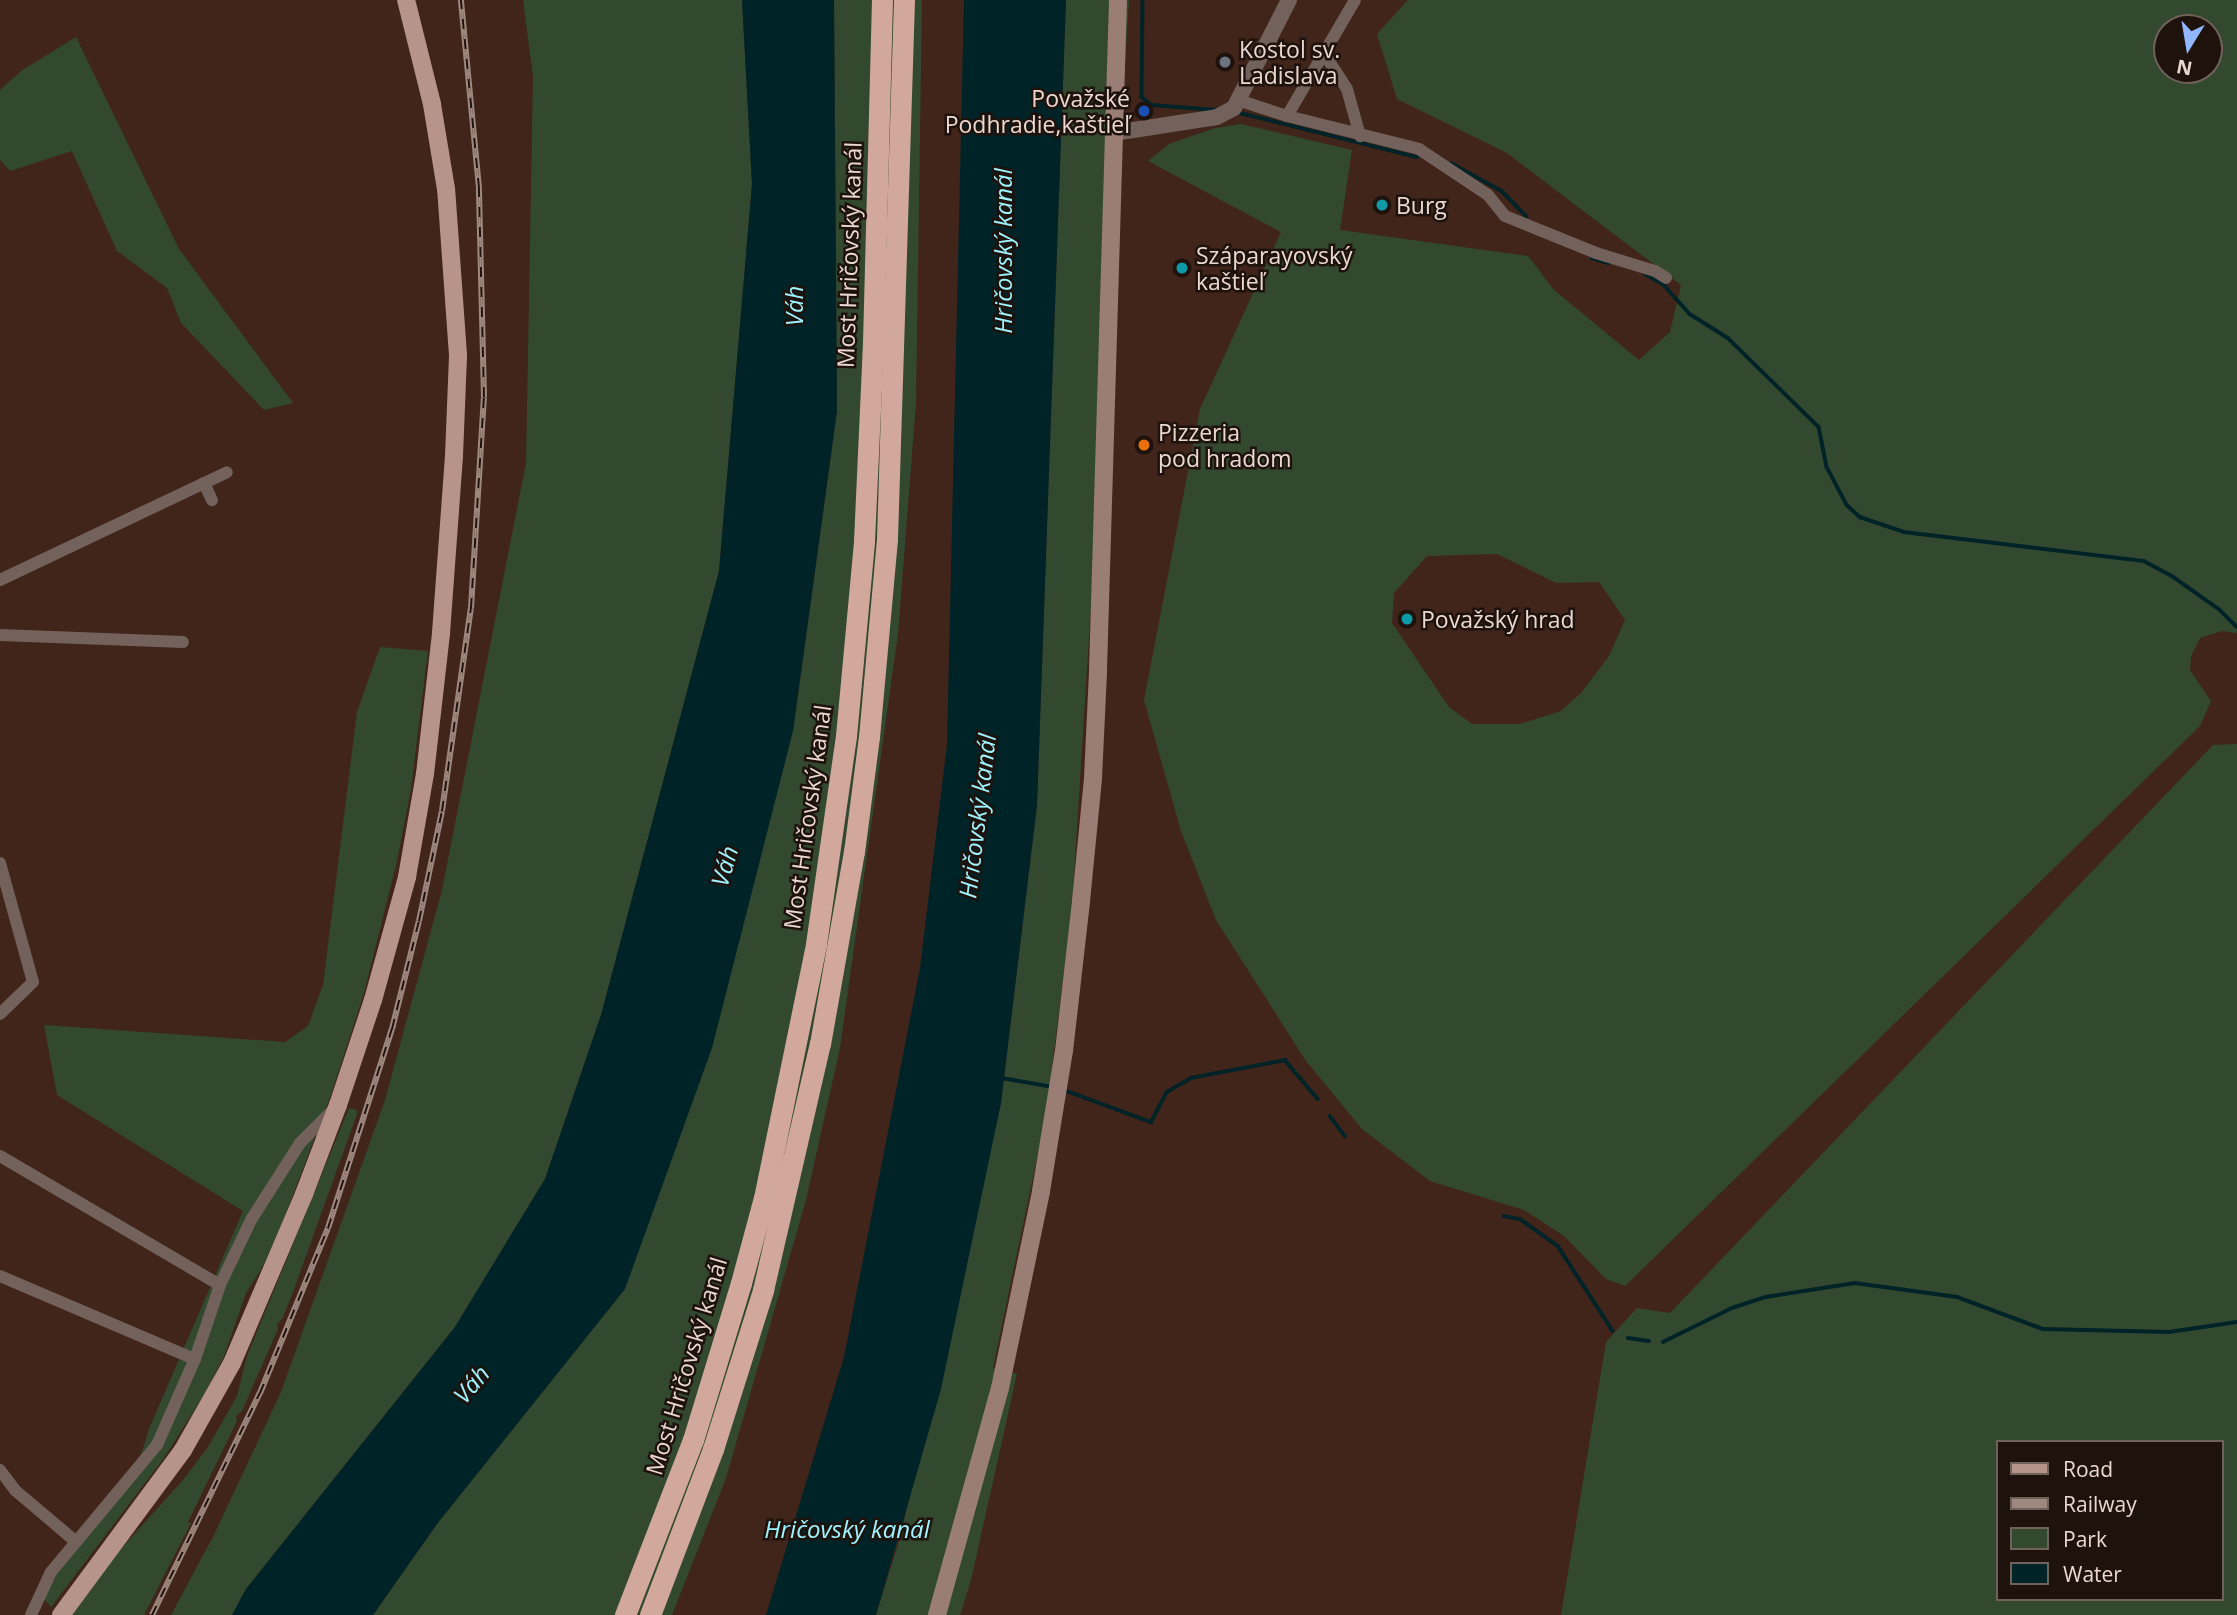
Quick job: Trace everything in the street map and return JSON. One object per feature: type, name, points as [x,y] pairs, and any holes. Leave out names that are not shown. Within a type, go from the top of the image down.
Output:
[{"type":"highway","name":"Most Hričovský kanál","points":[[625,1615],[688,1452],[741,1283],[769,1172],[816,944],[846,736],[864,541],[873,356],[882,0]]},
{"type":"highway","name":"Most Hričovský kanál","points":[[650,1615],[713,1448],[763,1290],[814,1071],[854,852],[869,737],[887,538],[904,0]]},
{"type":"main road","points":[[61,1615],[176,1461],[207,1409],[259,1303],[338,1105],[392,934],[416,828],[441,634],[454,456],[458,355],[450,220],[432,104],[406,0]]},
{"type":"main road","points":[[937,1615],[1000,1388],[1041,1191],[1064,1051],[1093,778],[1118,0]]},
{"type":"street","points":[[1114,133],[1217,117],[1234,108],[1241,101],[1289,0]]},
{"type":"street","points":[[1287,116],[1355,0]]},
{"type":"street","points":[[1325,55],[1347,89],[1359,132]]},
{"type":"street","points":[[1241,101],[1287,116],[1419,149],[1488,195],[1506,216],[1596,253],[1656,271],[1666,278]]},
{"type":"street","points":[[0,580],[228,472]]},
{"type":"street","points":[[204,483],[212,500]]},
{"type":"street","points":[[0,635],[177,638]]},
{"type":"street","points":[[0,863],[33,982],[0,1014]]},
{"type":"street","points":[[32,1615],[51,1572],[75,1540],[157,1446],[195,1359],[220,1286],[251,1220],[290,1157],[313,1126],[338,1105]]},
{"type":"street","points":[[0,1156],[220,1286]]},
{"type":"street","points":[[0,1276],[195,1359]]},
{"type":"street","points":[[0,1470],[16,1491],[75,1540]]},
{"type":"green space","points":[[523,0],[742,0],[752,184],[719,571],[601,1015],[545,1179],[455,1327],[246,1589],[232,1615],[171,1615],[214,1535],[281,1392],[385,1100],[442,890],[526,463],[533,77]]},
{"type":"green space","points":[[834,0],[922,0],[916,403],[898,634],[840,1048],[806,1200],[726,1478],[672,1615],[373,1615],[437,1524],[793,731],[837,411]]},
{"type":"green space","points":[[1066,0],[1129,0],[1072,908],[1046,1115],[993,1368],[1017,1374],[971,1580],[960,1615],[876,1615],[900,1538],[1001,1103],[1037,805]]},
{"type":"green space","points":[[1408,0],[2237,0],[2237,633],[2222,631],[2200,638],[2191,656],[2190,670],[2211,701],[2200,726],[1625,1286],[1606,1279],[1564,1236],[1524,1210],[1430,1181],[1362,1129],[1306,1061],[1216,920],[1181,831],[1144,700],[1200,409],[1281,232],[1148,161],[1169,144],[1215,128],[1241,124],[1352,150],[1340,230],[1528,256],[1554,290],[1639,360],[1670,332],[1681,285],[1507,153],[1397,99],[1377,34]],"holes":[[[1497,554],[1556,583],[1599,582],[1625,620],[1609,656],[1581,693],[1561,711],[1520,724],[1472,724],[1449,707],[1392,623],[1394,593],[1427,556]]]},
{"type":"green space","points":[[76,37],[179,249],[293,403],[264,410],[181,323],[167,288],[117,251],[72,151],[10,171],[0,160],[0,90],[21,71]]},
{"type":"green space","points":[[380,647],[428,651],[411,789],[397,861],[364,993],[331,1095],[281,1226],[263,1266],[246,1293],[224,1356],[205,1393],[164,1458],[51,1607],[44,1599],[56,1575],[135,1474],[149,1429],[243,1211],[57,1095],[44,1025],[285,1042],[308,1026],[323,985],[357,712]]},
{"type":"green space","points":[[2237,744],[2237,1615],[1561,1615],[1606,1342],[1637,1308],[1670,1313],[2213,745]]},
{"type":"green space","points":[[349,1108],[357,1110],[357,1114],[292,1295],[282,1319],[277,1324],[278,1329],[242,1411],[236,1416],[237,1421],[188,1522],[191,1523],[144,1615],[72,1615],[110,1561],[183,1480],[208,1447],[237,1396],[247,1356]]},
{"type":"water","name":"Váh","points":[[742,0],[834,0],[837,411],[793,731],[712,1048],[625,1289],[437,1524],[373,1615],[232,1615],[246,1589],[455,1327],[545,1179],[601,1015],[719,571],[752,184]]},
{"type":"water","name":"Hričovský kanál","points":[[964,0],[1066,0],[1037,805],[1001,1103],[941,1389],[876,1615],[766,1615],[844,1357],[920,968],[947,744]]},
{"type":"waterway","points":[[1143,0],[1142,97],[1152,105],[1216,110]]},
{"type":"waterway","points":[[1240,113],[1417,157]]},
{"type":"waterway","points":[[1451,163],[1502,191],[1526,216]]},
{"type":"waterway","points":[[1592,258],[1608,263]]},
{"type":"waterway","points":[[1645,274],[1663,284],[1690,314],[1728,338],[1819,427],[1827,467],[1847,505],[1860,517],[1904,532],[2144,561],[2172,576],[2219,609],[2237,627]]},
{"type":"waterway","points":[[1064,1090],[1151,1122],[1167,1092],[1191,1078],[1285,1060],[1318,1099]]},
{"type":"waterway","points":[[1002,1078],[1053,1087]]},
{"type":"waterway","points":[[1330,1116],[1345,1136]]},
{"type":"waterway","points":[[1504,1216],[1520,1219],[1558,1246],[1613,1331]]},
{"type":"waterway","points":[[1663,1342],[1732,1308],[1766,1297],[1855,1283],[1957,1297],[2043,1329],[2169,1332],[2237,1322]]},
{"type":"waterway","points":[[1628,1338],[1649,1341]]},
{"type":"railway","points":[[152,1615],[260,1393],[328,1228],[392,1029],[419,921],[442,811],[471,608],[484,397],[479,188],[461,0]]},
{"type":"place","name":"Kostol sv. Ladislava","points":[[1225,62]]},
{"type":"place","name":"Považské Podhradie,kaštieľ","points":[[1144,111]]},
{"type":"place","name":"Burg","points":[[1382,205]]},
{"type":"place","name":"Száparayovský kaštieľ","points":[[1182,268]]},
{"type":"place","name":"Pizzeria pod hradom","points":[[1144,445]]},
{"type":"place","name":"Považský hrad","points":[[1407,619]]}]
